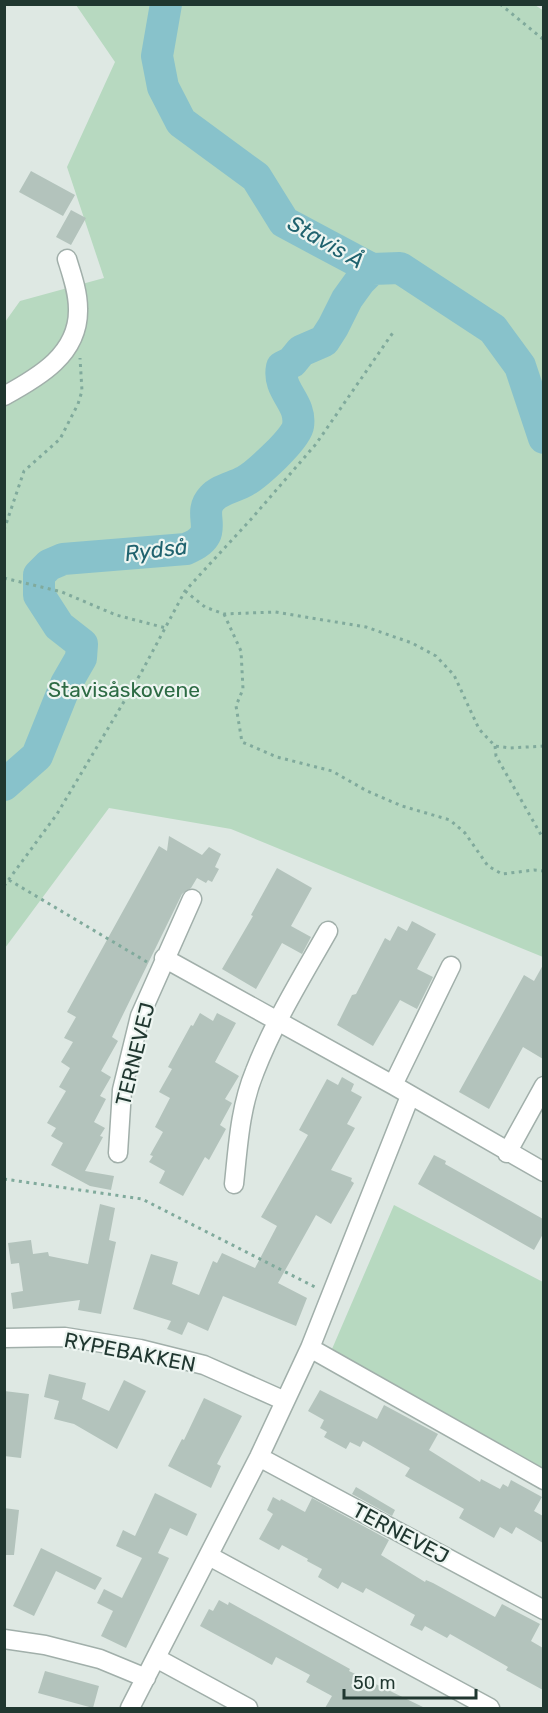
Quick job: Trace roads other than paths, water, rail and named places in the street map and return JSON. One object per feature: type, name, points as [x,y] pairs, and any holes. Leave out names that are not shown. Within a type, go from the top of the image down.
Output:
[{"type":"street","points":[[4,396],[39,377],[70,345],[78,310],[75,286],[67,259]]},
{"type":"street","name":"TERNEVEJ","points":[[118,1152],[122,1090],[137,1027],[164,958],[192,899]]},
{"type":"street","points":[[234,1184],[241,1119],[254,1072],[278,1021],[328,931]]},
{"type":"street","points":[[164,958],[393,1085],[543,1172]]},
{"type":"street","points":[[393,1085],[452,966]]},
{"type":"street","points":[[507,1153],[543,1086]]},
{"type":"street","points":[[130,1708],[259,1457],[310,1348],[410,1096]]},
{"type":"street","name":"RYPEBAKKEN","points":[[4,1338],[65,1337],[140,1349],[204,1365],[285,1401]]},
{"type":"street","points":[[310,1348],[543,1480]]},
{"type":"street","name":"TERNEVEJ","points":[[259,1457],[543,1610]]},
{"type":"street","points":[[209,1556],[490,1708]]},
{"type":"street","points":[[4,1639],[45,1645],[100,1659],[146,1678]]},
{"type":"street","points":[[156,1658],[248,1708]]},
{"type":"waterway","name":"Stavis Å","points":[[166,4],[157,56],[163,87],[181,122],[256,177],[284,222],[372,269],[400,268],[493,329],[520,366],[544,438]]},
{"type":"waterway","name":"Rydså","points":[[4,785],[37,756],[66,684],[81,658],[82,644],[59,626],[39,595],[39,575],[49,565],[63,559],[186,549],[204,537],[207,525],[206,511],[212,498],[258,472],[296,432],[298,418],[283,383],[282,367],[292,362],[301,351],[324,341],[347,299],[372,269]]},
{"type":"park label","name":"Stavisåskovene","points":[[124,689]]}]
